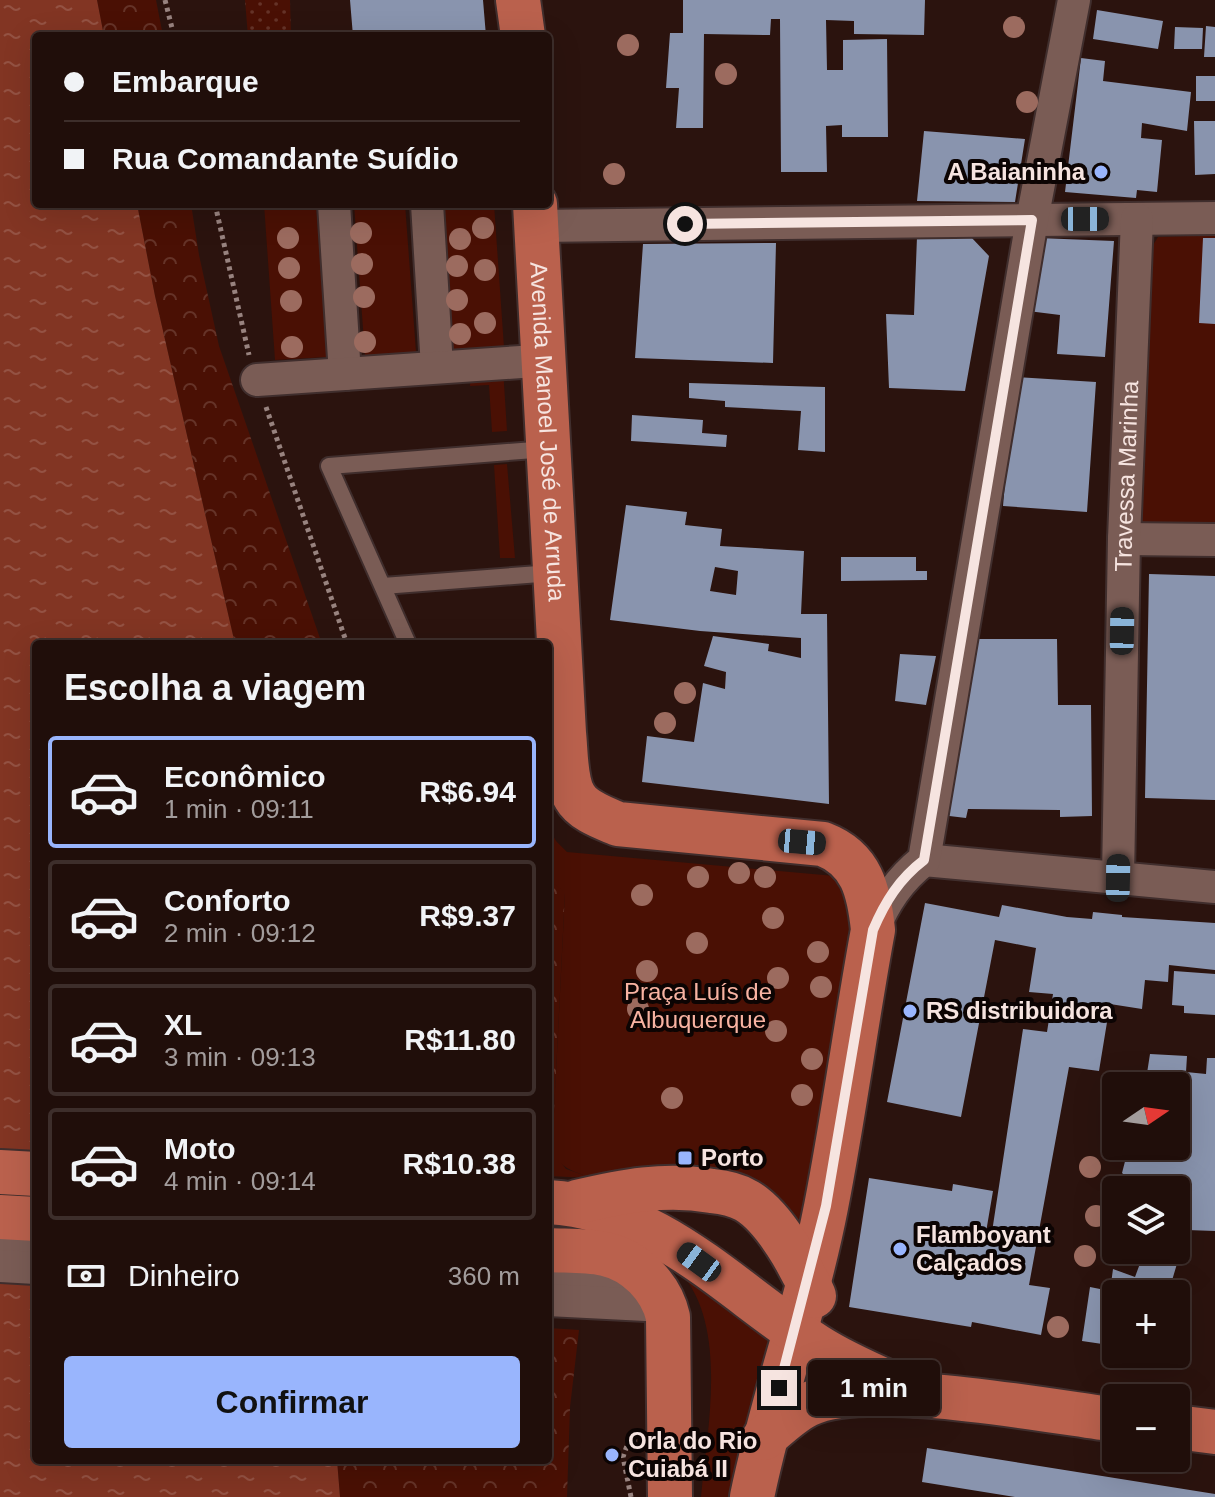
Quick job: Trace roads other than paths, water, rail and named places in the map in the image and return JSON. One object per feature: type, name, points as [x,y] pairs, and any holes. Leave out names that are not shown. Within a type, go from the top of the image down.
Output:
[{"type":"main road","points":[[518,0],[522,32]]},
{"type":"main road","name":"Avenida Manoel José de Arruda","points":[[535,215],[567,766],[574,797],[593,813],[618,824],[823,844],[844,853],[863,884],[871,909],[873,930]]},
{"type":"main road","points":[[752,1497],[764,1438],[795,1330],[806,1261],[873,930]]},
{"type":"main road","points":[[0,1172],[32,1174]]},
{"type":"main road","points":[[562,1202],[650,1187],[679,1186],[743,1198],[756,1207],[806,1261],[830,1331],[863,1372]]},
{"type":"main road","points":[[562,1202],[612,1212],[646,1226],[822,1349],[863,1372],[917,1395]]},
{"type":"main road","points":[[0,1217],[32,1219]]},
{"type":"main road","points":[[552,1252],[659,1292],[666,1306],[671,1361],[670,1497]]},
{"type":"main road","points":[[699,1262],[806,1261]]},
{"type":"main road","points":[[764,1438],[787,1417],[808,1404],[857,1395],[917,1395],[1102,1418]]},
{"type":"main road","points":[[1190,1429],[1215,1432]]},
{"type":"street","points":[[873,930],[898,884],[924,860],[1032,220],[1074,0]]},
{"type":"street","points":[[334,208],[345,374]]},
{"type":"street","points":[[427,208],[437,367]]},
{"type":"street","points":[[535,215],[1032,220],[1215,218]]},
{"type":"street","name":"Travessa Marinha","points":[[1118,878],[1124,539],[1137,219]]},
{"type":"street","points":[[257,380],[521,362]]},
{"type":"street","points":[[1124,539],[1215,540]]},
{"type":"street","points":[[924,860],[1215,887]]},
{"type":"street","points":[[0,1240],[32,1243]]},
{"type":"street","points":[[0,1266],[32,1268]]},
{"type":"street","points":[[552,1275],[613,1277]]},
{"type":"street","points":[[552,1299],[613,1277]]},
{"type":"lane","points":[[406,640],[329,466],[549,449]]},
{"type":"lane","points":[[383,586],[556,573]]},
{"type":"water","points":[[0,0],[97,0],[103,32],[32,32],[32,208],[138,208],[234,640],[32,640],[32,1464],[337,1464],[340,1497],[0,1497]]},
{"type":"place","name":"A Baianinha","points":[[1101,172]]},
{"type":"place","name":"RS distribuidora","points":[[910,1011]]},
{"type":"place","name":"Porto","points":[[685,1158]]},
{"type":"place","name":"Flamboyant Calçados","points":[[900,1249]]},
{"type":"place","name":"Orla do Rio Cuiabá II","points":[[612,1455]]},
{"type":"park label","name":"Praça Luís de Albuquerque","points":[[698,1006]]}]
